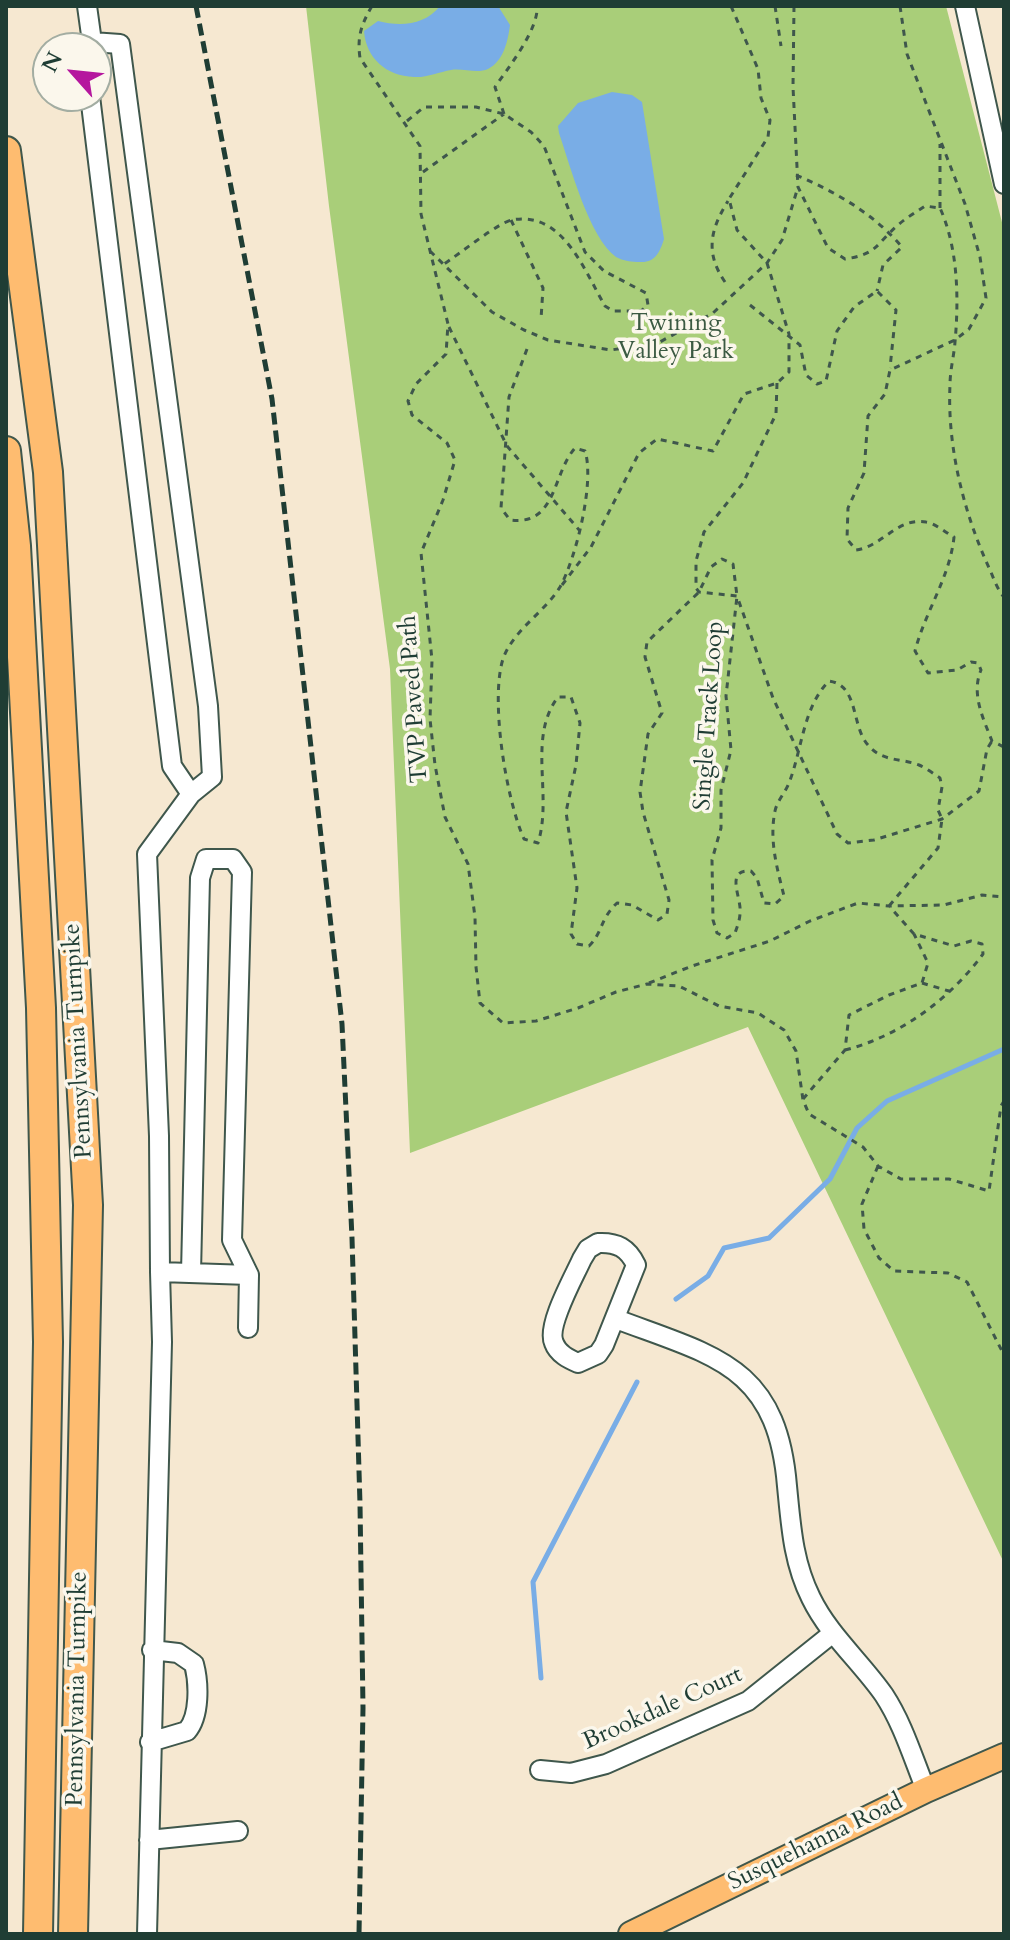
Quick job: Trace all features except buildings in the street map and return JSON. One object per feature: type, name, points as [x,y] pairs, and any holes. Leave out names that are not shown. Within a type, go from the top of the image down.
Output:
[{"type":"highway","name":"Pennsylvania Turnpike","points":[[6,151],[48,472],[88,1205],[73,1934]]},
{"type":"highway","name":"Pennsylvania Turnpike","points":[[6,451],[16,546],[41,1008],[48,1342],[38,1934]]},
{"type":"main road","name":"Susquehanna Road","points":[[631,1934],[926,1790],[1004,1756]]},
{"type":"street","points":[[87,6],[88,32]]},
{"type":"street","points":[[965,6],[1004,184]]},
{"type":"street","points":[[112,44],[120,44],[208,706],[212,777],[191,794],[147,854],[159,1136],[162,1342],[147,1934]]},
{"type":"street","points":[[92,112],[172,766],[191,794]]},
{"type":"street","points":[[191,1273],[200,878],[206,859],[233,859],[242,872],[232,1240],[249,1275],[248,1328]]},
{"type":"street","points":[[598,1243],[623,1247],[631,1253],[636,1265],[616,1319],[598,1354],[587,1361],[578,1363],[568,1359],[553,1342],[552,1329],[582,1259],[588,1249],[598,1243]]},
{"type":"street","points":[[160,1272],[249,1275]]},
{"type":"street","points":[[616,1319],[718,1358],[744,1377],[765,1403],[785,1462],[792,1542],[802,1577],[821,1617],[886,1698],[901,1726],[926,1790]]},
{"type":"street","name":"Brookdale Court","points":[[540,1770],[571,1773],[606,1764],[748,1701],[833,1633]]},
{"type":"street","points":[[150,1742],[187,1731],[196,1717],[194,1664],[178,1653],[152,1650]]},
{"type":"street","points":[[149,1840],[238,1831]]},
{"type":"path","name":"TVP Paved Path","points":[[372,6],[360,27],[360,58],[420,146],[421,214],[448,324],[446,354],[416,384],[408,401],[412,415],[447,443],[455,460],[443,500],[421,553],[432,660],[430,719],[435,765],[445,817],[468,864],[475,917],[480,1003],[503,1023],[536,1021],[647,984],[679,986],[719,1006],[758,1013],[784,1030],[796,1051],[803,1100]]},
{"type":"path","points":[[504,114],[495,87],[518,54],[537,15],[537,6]]},
{"type":"path","points":[[725,282],[714,266],[711,243],[719,215],[768,137],[770,120],[761,98],[758,69],[731,6]]},
{"type":"path","points":[[775,6],[781,46]]},
{"type":"path","points":[[794,6],[796,175],[798,187],[828,248],[845,259],[859,257],[880,246],[896,226],[925,206],[940,208]]},
{"type":"path","points":[[890,370],[955,340],[969,329],[986,298],[980,257],[965,204],[907,54],[900,6]]},
{"type":"path","points":[[406,122],[424,107],[476,107],[504,114],[531,132],[544,146],[585,252],[604,271],[646,293],[648,305],[641,311],[613,311],[605,306],[570,242],[539,221],[511,220],[444,264]]},
{"type":"path","points":[[421,173],[504,114]]},
{"type":"path","points":[[940,141],[940,208],[953,248],[955,340],[949,386],[960,488],[981,550],[1004,597]]},
{"type":"path","points":[[750,305],[800,345],[806,375],[817,384],[826,381],[837,331],[854,307],[877,291],[883,265],[902,247],[890,233],[835,191],[796,175]]},
{"type":"path","points":[[430,251],[492,312],[548,340],[611,350],[658,343],[713,313],[767,263],[782,240],[798,187]]},
{"type":"path","points":[[559,588],[591,547],[639,453],[657,439],[713,451],[744,394],[777,383],[789,372],[789,334],[767,263],[737,230],[729,199]]},
{"type":"path","points":[[511,220],[543,288],[541,319]]},
{"type":"path","points":[[877,291],[896,310],[890,370],[885,394],[868,416],[864,473],[848,508],[847,539],[856,550],[868,549],[902,524],[927,522],[954,537],[952,557],[922,623],[915,651],[928,673],[957,670],[971,662],[978,663],[981,670],[976,682],[979,707],[992,741],[1004,747]]},
{"type":"path","points":[[448,324],[507,446],[580,532]]},
{"type":"path","points":[[507,446],[509,397],[527,349]]},
{"type":"path","points":[[777,383],[776,414],[743,483],[704,532],[696,561],[696,588],[699,592],[737,596],[773,698],[837,834],[848,843],[874,840],[942,819],[979,791],[987,749],[992,741]]},
{"type":"path","name":"Single Track Loop","points":[[507,446],[501,508],[510,520],[524,522],[545,509],[566,458],[575,448],[585,451],[589,465],[580,532],[559,588],[523,628],[503,658],[498,705],[514,817],[524,839],[538,843],[545,796],[542,744],[549,709],[558,697],[571,697],[580,723],[576,765],[566,812],[577,888],[571,934],[577,944],[589,946],[598,938],[606,914],[617,903],[632,905],[658,920],[667,914],[669,900],[640,792],[648,734],[662,713],[645,657],[647,642],[699,592],[711,567],[722,559],[733,564],[737,596],[726,696],[731,750],[721,790],[721,828],[712,860],[713,920],[717,933],[727,938],[735,933],[740,898],[734,883],[737,875],[744,870],[751,871],[757,878],[764,903],[775,904],[784,896],[773,851],[775,809],[788,786],[808,716],[820,690],[829,681],[839,682],[847,688],[867,744],[880,756],[917,764],[940,778],[942,787],[938,810],[942,819],[938,848],[889,906]]},
{"type":"path","points":[[647,984],[770,941],[858,903],[944,905],[982,895],[1004,897]]},
{"type":"path","points":[[889,906],[914,934],[928,963],[922,983]]},
{"type":"path","points":[[845,1050],[871,1043],[940,1001],[967,976],[983,954],[982,944],[971,941],[954,946],[914,934]]},
{"type":"path","points":[[950,992],[922,983],[849,1015],[845,1050],[803,1100],[809,1114],[863,1147],[878,1166],[901,1179],[949,1179],[989,1191],[1004,1101]]},
{"type":"path","points":[[878,1166],[862,1204],[864,1229],[879,1258],[894,1271],[948,1273],[967,1282],[1004,1355]]},
{"type":"green space","name":"Twining Valley Park","points":[[306,6],[946,6],[1004,230],[1004,1563],[748,1027],[410,1153],[390,669]]},
{"type":"water","points":[[440,6],[498,6],[510,25],[498,61],[484,70],[451,70],[414,77],[386,69],[373,57],[364,31],[378,21],[404,24],[420,21]]},
{"type":"water","points":[[612,92],[632,95],[642,102],[664,239],[650,261],[628,261],[616,257],[606,248],[589,218],[559,133],[558,126],[578,103]]},
{"type":"waterway","points":[[676,1299],[708,1276],[724,1248],[769,1238],[830,1179],[857,1128],[887,1101],[1004,1049]]},
{"type":"waterway","points":[[541,1678],[533,1582],[637,1382]]},
{"type":"railway","points":[[196,6],[272,399],[342,1024],[360,1504],[363,1708],[359,1934]]}]
